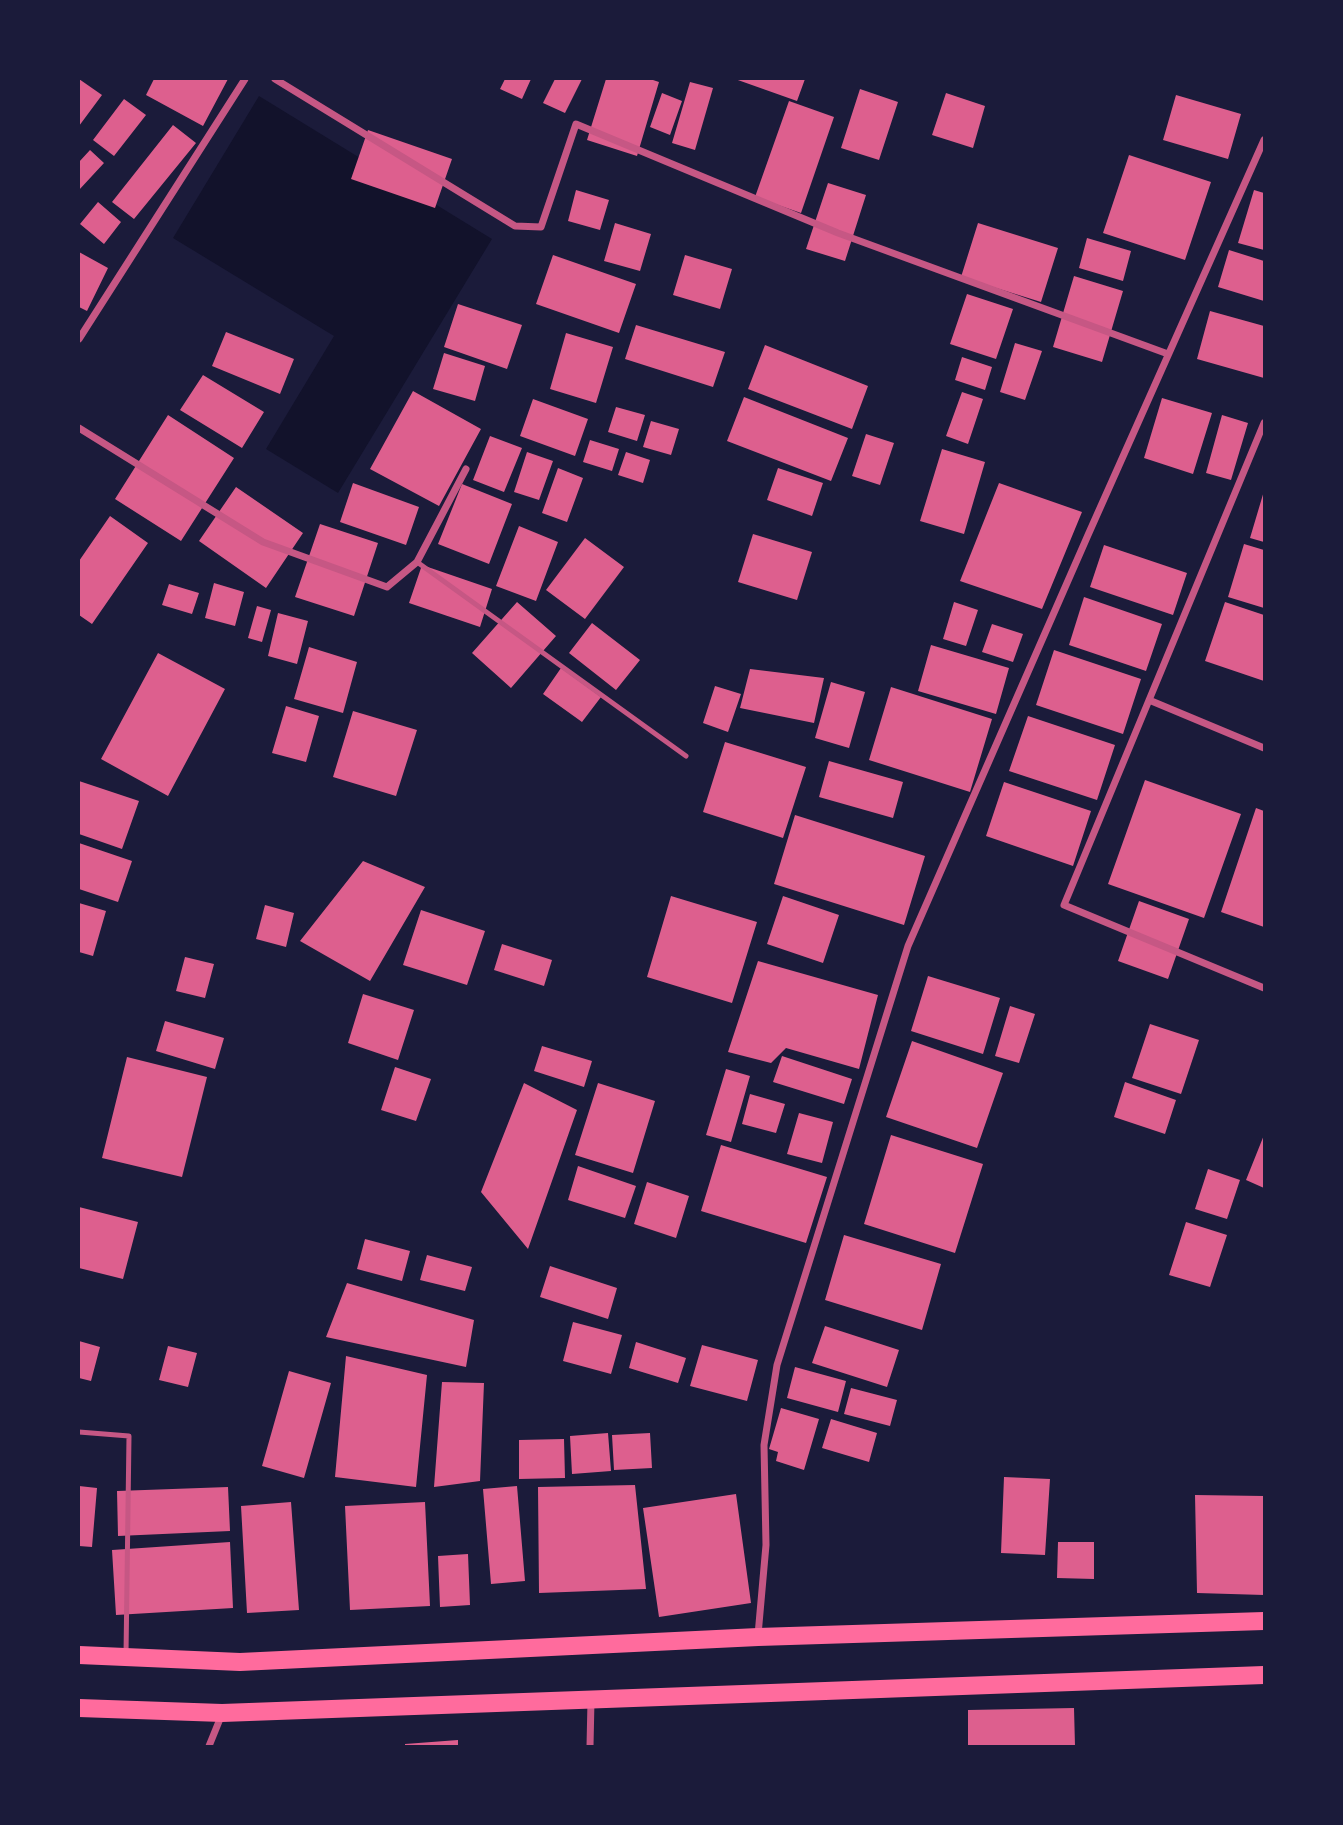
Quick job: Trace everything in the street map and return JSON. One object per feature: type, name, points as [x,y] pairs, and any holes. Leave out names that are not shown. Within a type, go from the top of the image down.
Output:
[{"type":"main road","points":[[79,1655],[240,1662],[758,1637],[1264,1621]]},
{"type":"main road","points":[[79,1708],[222,1713],[1264,1675]]},
{"type":"street","points":[[79,339],[245,79]]},
{"type":"street","points":[[275,79],[514,226],[541,227],[576,124],[838,233],[1168,354]]},
{"type":"street","points":[[758,1637],[766,1545],[764,1445],[777,1365],[908,946],[1264,140]]},
{"type":"street","points":[[1264,423],[1064,905],[1264,988]]},
{"type":"street","points":[[79,428],[263,542],[387,587],[417,562],[466,469]]},
{"type":"street","points":[[1149,700],[1264,748]]},
{"type":"street","points":[[590,1746],[591,1700]]},
{"type":"street","points":[[209,1746],[222,1713]]},
{"type":"lane","points":[[417,562],[686,756]]},
{"type":"lane","points":[[79,1432],[130,1436],[126,1657]]},
{"type":"shaded area","points":[[259,96],[492,239],[338,493],[266,449],[334,336],[173,238]]},
{"type":"building","points":[[79,79],[102,95],[79,126]]},
{"type":"building","points":[[154,79],[228,79],[203,126],[146,95]]},
{"type":"building","points":[[505,79],[531,79],[522,99],[500,89]]},
{"type":"building","points":[[555,79],[582,79],[565,113],[543,103]]},
{"type":"building","points":[[606,79],[650,79],[659,82],[637,156],[587,140]]},
{"type":"building","points":[[735,79],[805,79],[797,101]]},
{"type":"building","points":[[690,82],[713,88],[695,150],[672,143]]},
{"type":"building","points":[[860,89],[898,102],[879,160],[841,148]]},
{"type":"building","points":[[662,93],[682,101],[670,135],[650,127]]},
{"type":"building","points":[[946,93],[985,106],[973,148],[932,135]]},
{"type":"building","points":[[1176,95],[1241,114],[1228,159],[1163,140]]},
{"type":"building","points":[[124,99],[146,115],[114,156],[93,140]]},
{"type":"building","points":[[789,101],[834,117],[801,213],[755,197]]},
{"type":"building","points":[[173,125],[196,143],[134,219],[112,202]]},
{"type":"building","points":[[368,130],[452,159],[435,208],[351,179]]},
{"type":"building","points":[[90,150],[104,163],[79,190],[79,162]]},
{"type":"building","points":[[1129,155],[1211,182],[1185,260],[1103,233]]},
{"type":"building","points":[[828,183],[866,195],[845,261],[806,249]]},
{"type":"building","points":[[576,190],[609,200],[600,230],[568,221]]},
{"type":"building","points":[[1254,190],[1264,193],[1264,250],[1238,243]]},
{"type":"building","points":[[98,202],[121,222],[104,244],[80,224]]},
{"type":"building","points":[[615,223],[651,234],[640,271],[604,261]]},
{"type":"building","points":[[978,223],[1058,248],[1041,302],[961,277]]},
{"type":"building","points":[[1087,238],[1131,251],[1123,281],[1079,268]]},
{"type":"building","points":[[1229,250],[1264,261],[1264,301],[1218,287]]},
{"type":"building","points":[[79,252],[108,268],[87,311],[79,307]]},
{"type":"building","points":[[553,255],[636,284],[619,333],[536,304]]},
{"type":"building","points":[[685,255],[732,269],[720,309],[673,295]]},
{"type":"building","points":[[1074,276],[1123,291],[1102,362],[1053,347]]},
{"type":"building","points":[[967,294],[1013,309],[996,359],[950,344]]},
{"type":"building","points":[[458,304],[522,325],[507,369],[444,347]]},
{"type":"building","points":[[1210,311],[1264,326],[1264,378],[1197,359]]},
{"type":"building","points":[[636,325],[725,352],[713,387],[625,359]]},
{"type":"building","points":[[226,332],[294,359],[280,394],[212,366]]},
{"type":"building","points":[[566,333],[613,347],[596,403],[550,389]]},
{"type":"building","points":[[1015,343],[1042,351],[1025,400],[1000,392]]},
{"type":"building","points":[[765,345],[868,386],[852,429],[748,389]]},
{"type":"building","points":[[444,353],[485,366],[475,401],[433,389]]},
{"type":"building","points":[[962,357],[992,367],[985,390],[955,380]]},
{"type":"building","points":[[203,375],[264,412],[242,448],[180,410]]},
{"type":"building","points":[[413,391],[481,429],[439,506],[370,469]]},
{"type":"building","points":[[962,392],[983,399],[968,444],[946,436]]},
{"type":"building","points":[[744,397],[848,438],[831,481],[727,441]]},
{"type":"building","points":[[1162,398],[1212,413],[1193,474],[1144,458]]},
{"type":"building","points":[[533,399],[588,419],[575,456],[520,436]]},
{"type":"building","points":[[616,407],[645,415],[637,441],[608,432]]},
{"type":"building","points":[[168,415],[234,458],[181,541],[115,499]]},
{"type":"building","points":[[1222,415],[1248,423],[1231,480],[1206,473]]},
{"type":"building","points":[[651,421],[679,429],[671,455],[643,447]]},
{"type":"building","points":[[866,434],[894,443],[880,485],[852,476]]},
{"type":"building","points":[[490,436],[522,448],[504,492],[473,480]]},
{"type":"building","points":[[590,440],[619,449],[612,471],[583,462]]},
{"type":"building","points":[[942,449],[985,462],[964,534],[920,521]]},
{"type":"building","points":[[527,452],[553,461],[539,500],[514,492]]},
{"type":"building","points":[[626,452],[650,460],[643,483],[618,475]]},
{"type":"building","points":[[558,468],[583,478],[567,522],[542,513]]},
{"type":"building","points":[[778,468],[823,483],[812,516],[767,500]]},
{"type":"building","points":[[353,483],[419,507],[406,545],[340,522]]},
{"type":"building","points":[[999,483],[1082,512],[1042,609],[960,581]]},
{"type":"building","points":[[462,484],[512,504],[489,564],[438,544]]},
{"type":"building","points":[[236,487],[303,533],[266,588],[199,541]]},
{"type":"building","points":[[1264,491],[1264,542],[1250,538]]},
{"type":"building","points":[[110,516],[148,543],[92,624],[79,615],[79,561]]},
{"type":"building","points":[[320,524],[378,543],[354,616],[295,597]]},
{"type":"building","points":[[519,526],[558,542],[536,601],[496,586]]},
{"type":"building","points":[[753,534],[812,552],[797,600],[738,582]]},
{"type":"building","points":[[585,538],[624,567],[585,619],[546,590]]},
{"type":"building","points":[[1244,544],[1264,550],[1264,608],[1228,597]]},
{"type":"building","points":[[1104,545],[1187,573],[1173,615],[1090,587]]},
{"type":"building","points":[[422,565],[492,589],[480,627],[409,603]]},
{"type":"building","points":[[214,583],[244,592],[235,626],[205,618]]},
{"type":"building","points":[[169,584],[199,593],[192,614],[162,605]]},
{"type":"building","points":[[1084,597],[1162,624],[1146,671],[1069,645]]},
{"type":"building","points":[[517,602],[556,636],[511,688],[472,653]]},
{"type":"building","points":[[954,602],[978,610],[966,646],[943,639]]},
{"type":"building","points":[[1225,602],[1264,615],[1264,681],[1205,661]]},
{"type":"building","points":[[257,606],[271,610],[262,642],[248,638]]},
{"type":"building","points":[[278,613],[308,621],[297,664],[268,656]]},
{"type":"building","points":[[592,623],[640,660],[616,690],[569,653]]},
{"type":"building","points":[[992,624],[1023,634],[1013,662],[982,652]]},
{"type":"building","points":[[931,645],[1009,668],[996,714],[918,691]]},
{"type":"building","points":[[309,647],[357,662],[343,713],[294,699]]},
{"type":"building","points":[[1054,650],[1141,679],[1123,734],[1036,705]]},
{"type":"building","points":[[158,653],[225,689],[168,796],[101,759]]},
{"type":"building","points":[[561,668],[601,697],[582,722],[543,694]]},
{"type":"building","points":[[750,669],[824,678],[814,723],[740,708]]},
{"type":"building","points":[[831,682],[865,692],[849,748],[815,738]]},
{"type":"building","points":[[715,686],[741,694],[728,732],[703,723]]},
{"type":"building","points":[[891,687],[992,719],[970,792],[869,760]]},
{"type":"building","points":[[286,706],[319,716],[306,762],[272,753]]},
{"type":"building","points":[[353,711],[417,730],[396,796],[333,777]]},
{"type":"building","points":[[1028,716],[1115,745],[1097,800],[1009,771]]},
{"type":"building","points":[[725,742],[806,767],[783,838],[703,812]]},
{"type":"building","points":[[829,761],[903,782],[893,818],[819,797]]},
{"type":"building","points":[[1145,780],[1241,814],[1204,918],[1108,884]]},
{"type":"building","points":[[79,781],[139,801],[122,849],[79,834]]},
{"type":"building","points":[[1004,782],[1091,811],[1073,866],[986,836]]},
{"type":"building","points":[[1256,808],[1264,811],[1264,927],[1221,912]]},
{"type":"building","points":[[795,815],[925,856],[904,925],[774,884]]},
{"type":"building","points":[[79,843],[132,861],[118,902],[79,889]]},
{"type":"building","points":[[363,861],[425,887],[370,981],[300,941]]},
{"type":"building","points":[[671,896],[757,922],[732,1003],[647,977]]},
{"type":"building","points":[[783,896],[839,915],[823,963],[767,944]]},
{"type":"building","points":[[1139,901],[1189,919],[1168,979],[1118,961]]},
{"type":"building","points":[[79,903],[106,911],[93,956],[79,952]]},
{"type":"building","points":[[265,905],[294,913],[286,947],[256,939]]},
{"type":"building","points":[[421,910],[485,931],[467,985],[403,965]]},
{"type":"building","points":[[502,944],[552,960],[544,986],[494,970]]},
{"type":"building","points":[[185,957],[214,964],[205,998],[176,991]]},
{"type":"building","points":[[758,961],[878,995],[859,1069],[786,1048],[771,1063],[728,1052]]},
{"type":"building","points":[[928,976],[1000,998],[983,1054],[911,1031]]},
{"type":"building","points":[[363,994],[414,1010],[398,1060],[348,1043]]},
{"type":"building","points":[[1010,1006],[1035,1014],[1019,1063],[995,1056]]},
{"type":"building","points":[[165,1021],[224,1038],[215,1069],[156,1051]]},
{"type":"building","points":[[1150,1024],[1199,1040],[1181,1094],[1132,1078]]},
{"type":"building","points":[[912,1041],[1003,1073],[977,1148],[886,1117]]},
{"type":"building","points":[[542,1046],[592,1061],[584,1087],[534,1071]]},
{"type":"building","points":[[782,1056],[852,1079],[844,1104],[773,1082]]},
{"type":"building","points":[[127,1057],[207,1077],[182,1177],[102,1158]]},
{"type":"building","points":[[395,1067],[431,1079],[416,1121],[381,1110]]},
{"type":"building","points":[[726,1069],[750,1076],[731,1142],[706,1135]]},
{"type":"building","points":[[1125,1082],[1176,1100],[1165,1134],[1114,1117]]},
{"type":"building","points":[[524,1083],[577,1110],[528,1249],[481,1192]]},
{"type":"building","points":[[598,1083],[655,1101],[633,1173],[575,1155]]},
{"type":"building","points":[[750,1094],[785,1104],[776,1133],[742,1124]]},
{"type":"building","points":[[799,1113],[833,1122],[822,1163],[787,1154]]},
{"type":"building","points":[[891,1135],[983,1164],[955,1253],[864,1224]]},
{"type":"building","points":[[1264,1135],[1264,1188],[1246,1180]]},
{"type":"building","points":[[721,1145],[827,1177],[806,1243],[701,1211]]},
{"type":"building","points":[[578,1166],[636,1186],[625,1218],[568,1200]]},
{"type":"building","points":[[1208,1169],[1240,1180],[1227,1219],[1195,1209]]},
{"type":"building","points":[[647,1182],[689,1196],[676,1238],[634,1224]]},
{"type":"building","points":[[79,1207],[138,1222],[123,1279],[79,1268]]},
{"type":"building","points":[[1186,1222],[1227,1235],[1210,1287],[1169,1275]]},
{"type":"building","points":[[844,1235],[941,1264],[922,1330],[825,1300]]},
{"type":"building","points":[[365,1239],[410,1251],[402,1281],[357,1269]]},
{"type":"building","points":[[427,1255],[472,1267],[465,1291],[420,1280]]},
{"type":"building","points":[[550,1266],[617,1288],[608,1319],[540,1297]]},
{"type":"building","points":[[347,1283],[474,1320],[466,1367],[326,1337]]},
{"type":"building","points":[[573,1322],[622,1335],[611,1374],[563,1361]]},
{"type":"building","points":[[825,1326],[899,1350],[887,1387],[812,1363]]},
{"type":"building","points":[[79,1341],[100,1347],[91,1381],[79,1378]]},
{"type":"building","points":[[636,1342],[686,1358],[678,1383],[629,1368]]},
{"type":"building","points":[[702,1345],[758,1360],[747,1401],[690,1386]]},
{"type":"building","points":[[168,1346],[197,1353],[188,1387],[159,1380]]},
{"type":"building","points":[[346,1356],[427,1375],[416,1487],[335,1477]]},
{"type":"building","points":[[795,1367],[846,1381],[838,1412],[787,1398]]},
{"type":"building","points":[[289,1371],[331,1383],[304,1478],[262,1466]]},
{"type":"building","points":[[442,1382],[484,1383],[480,1481],[434,1487]]},
{"type":"building","points":[[851,1388],[897,1400],[890,1426],[844,1414]]},
{"type":"building","points":[[781,1408],[819,1419],[804,1470],[776,1461],[778,1452],[769,1449]]},
{"type":"building","points":[[831,1419],[877,1433],[869,1462],[822,1448]]},
{"type":"building","points":[[608,1433],[611,1471],[572,1474],[570,1436]]},
{"type":"building","points":[[650,1433],[652,1468],[614,1470],[612,1435]]},
{"type":"building","points":[[564,1439],[565,1478],[519,1479],[519,1440]]},
{"type":"building","points":[[1004,1477],[1050,1479],[1045,1555],[1001,1553]]},
{"type":"building","points":[[635,1485],[646,1589],[539,1593],[538,1487]]},
{"type":"building","points":[[79,1486],[97,1488],[92,1547],[79,1546]]},
{"type":"building","points":[[517,1486],[525,1581],[491,1584],[483,1489]]},
{"type":"building","points":[[228,1487],[230,1531],[118,1536],[117,1491]]},
{"type":"building","points":[[736,1494],[751,1603],[659,1617],[643,1508]]},
{"type":"building","points":[[1195,1495],[1264,1496],[1264,1595],[1197,1593]]},
{"type":"building","points":[[291,1502],[299,1610],[247,1613],[241,1506]]},
{"type":"building","points":[[425,1502],[430,1606],[350,1610],[345,1506]]},
{"type":"building","points":[[230,1542],[233,1608],[116,1615],[112,1550]]},
{"type":"building","points":[[1058,1542],[1094,1542],[1094,1579],[1057,1578]]},
{"type":"building","points":[[468,1554],[470,1605],[440,1607],[438,1556]]},
{"type":"building","points":[[1074,1708],[1075,1746],[968,1746],[968,1710]]},
{"type":"building","points":[[458,1740],[458,1746],[405,1746],[405,1744]]}]
